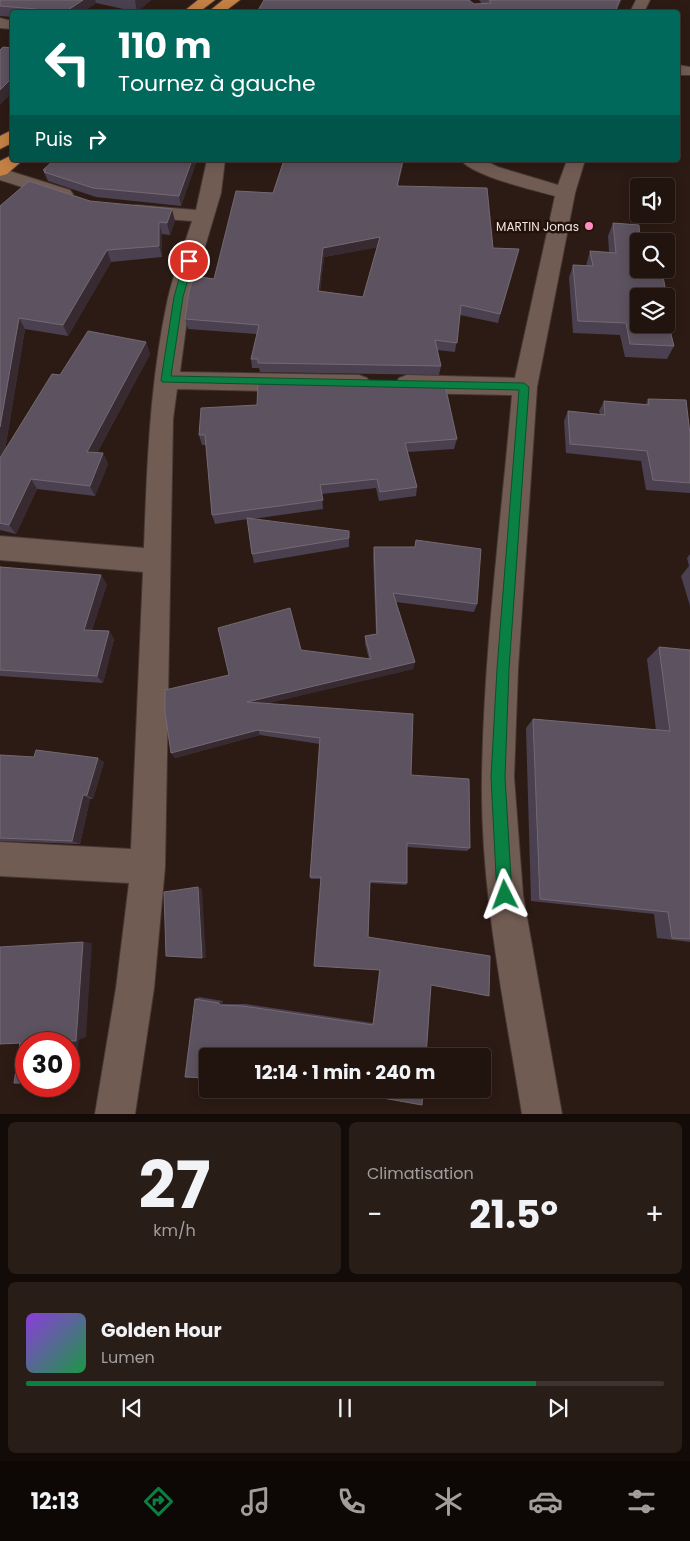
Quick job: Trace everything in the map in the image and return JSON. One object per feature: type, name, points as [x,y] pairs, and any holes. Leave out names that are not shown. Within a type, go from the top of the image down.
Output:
[{"type":"highway","points":[[193,10],[208,0]]},
{"type":"highway","points":[[219,10],[233,0]]},
{"type":"highway","points":[[0,172],[12,162]]},
{"type":"street","points":[[116,1114],[135,988],[148,867],[161,419],[179,297],[202,216],[211,193],[216,162]]},
{"type":"street","points":[[474,162],[491,172],[565,193]]},
{"type":"street","points":[[542,1114],[505,895],[498,777],[503,669],[524,387],[565,193],[575,162]]},
{"type":"street","points":[[0,172],[84,202]]},
{"type":"street","points":[[122,209],[202,216]]},
{"type":"street","points":[[166,380],[524,387]]},
{"type":"street","points":[[0,548],[156,561]]},
{"type":"street","points":[[0,859],[148,867]]},
{"type":"building","points":[[0,0],[83,0],[68,10],[35,10],[0,6]]},
{"type":"building","points":[[264,0],[469,0],[474,4],[491,3],[489,0],[620,0],[616,10],[258,10]]},
{"type":"building","points":[[3,47],[10,48],[10,80],[0,90],[0,50]]},
{"type":"building","points":[[52,162],[191,162],[179,196],[93,188],[44,172],[46,170],[43,170]]},
{"type":"building","points":[[283,162],[403,162],[397,186],[487,188],[493,248],[519,249],[500,314],[461,305],[457,343],[435,340],[441,366],[258,363],[258,359],[251,359],[259,325],[185,319],[189,291],[194,276],[214,279],[236,191],[273,193]],"holes":[[[380,237],[363,297],[318,291],[323,248]]]},
{"type":"building","points":[[29,181],[90,201],[172,209],[167,223],[159,222],[159,246],[107,250],[63,325],[19,318],[0,427],[0,206]]},
{"type":"building","points":[[613,223],[639,225],[640,233],[630,233],[630,278],[663,278],[665,288],[630,288],[630,333],[671,333],[674,346],[630,344],[626,323],[578,321],[573,265],[593,266],[590,251],[616,253]]},
{"type":"building","points":[[88,331],[146,342],[87,452],[103,453],[90,486],[31,479],[9,525],[0,523],[0,458],[52,374],[60,375]]},
{"type":"building","points":[[258,382],[445,385],[457,439],[405,443],[417,487],[380,492],[377,479],[320,485],[323,500],[212,515],[205,435],[199,435],[201,408],[257,405]]},
{"type":"building","points":[[648,399],[686,400],[690,434],[690,483],[653,480],[647,451],[570,444],[568,411],[605,415],[604,401],[649,405]]},
{"type":"building","points":[[247,518],[349,531],[349,538],[252,554]]},
{"type":"building","points":[[416,540],[481,549],[477,604],[393,593],[415,662],[247,702],[413,714],[411,775],[469,779],[470,848],[407,843],[407,883],[370,881],[368,937],[490,956],[489,996],[431,985],[427,1048],[199,1048],[199,1078],[185,1077],[195,999],[219,1003],[220,1005],[243,1006],[373,1025],[380,970],[314,966],[321,877],[310,877],[320,738],[258,730],[171,753],[165,712],[165,690],[229,675],[218,628],[290,608],[301,650],[371,659],[365,636],[377,634],[374,547],[415,547]]},
{"type":"building","points":[[0,567],[101,575],[84,630],[109,631],[97,676],[0,670]]},
{"type":"building","points":[[659,647],[690,650],[690,939],[672,938],[668,912],[540,899],[533,719],[670,731]]},
{"type":"building","points":[[36,750],[98,758],[87,795],[83,795],[72,841],[0,838],[0,755],[34,757]]},
{"type":"building","points":[[198,887],[202,958],[166,956],[164,892]]},
{"type":"building","points":[[83,942],[77,1032],[15,1032],[15,1043],[0,1044],[0,947]]},
{"type":"building","points":[[383,1098],[422,1098],[422,1105]]},
{"type":"place","name":"MARTIN Jonas","points":[[589,226]]},
{"type":"route","points":[[189,261],[179,297],[166,380],[524,387],[503,669],[498,777],[505,895]]}]
